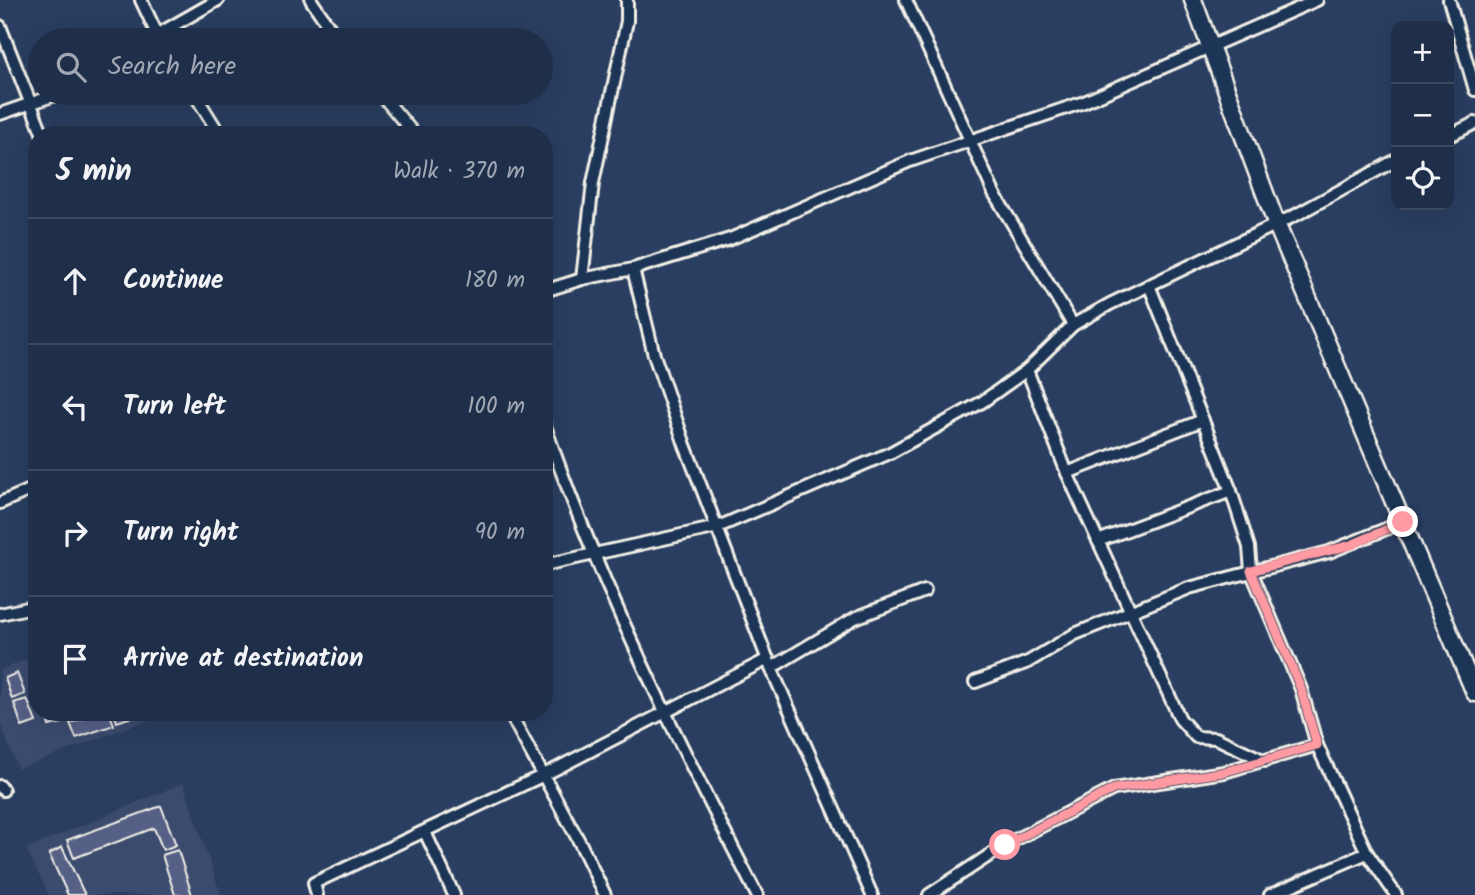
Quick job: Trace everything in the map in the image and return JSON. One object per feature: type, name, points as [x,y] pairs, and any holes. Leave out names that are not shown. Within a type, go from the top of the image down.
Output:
[{"type":"street","points":[[141,0],[155,28]]},
{"type":"street","points":[[172,28],[218,0]]},
{"type":"street","points":[[311,0],[330,28]]},
{"type":"street","points":[[906,0],[994,193],[1073,325]]},
{"type":"street","points":[[1193,0],[1276,223],[1350,404],[1475,693]]},
{"type":"street","points":[[553,288],[582,279],[633,269],[730,239],[909,161],[1084,102],[1210,48],[1266,20],[1317,0]]},
{"type":"street","points":[[1449,0],[1475,90]]},
{"type":"street","points":[[582,279],[593,183],[626,3]]},
{"type":"street","points":[[0,26],[28,92]]},
{"type":"street","points":[[0,114],[28,104]]},
{"type":"street","points":[[33,105],[40,126]]},
{"type":"street","points":[[201,105],[214,126]]},
{"type":"street","points":[[390,105],[408,126]]},
{"type":"street","points":[[1454,134],[1475,124]]},
{"type":"street","points":[[553,563],[718,527],[924,436],[982,402],[1027,370],[1073,325],[1391,163]]},
{"type":"street","points":[[633,269],[654,355],[769,663],[872,895]]},
{"type":"street","points":[[1149,285],[1231,491],[1249,547],[1251,571],[1301,689],[1317,745],[1367,852],[1396,895]]},
{"type":"street","points":[[1027,370],[1067,473],[1130,614],[1189,732],[1196,737],[1216,738],[1265,761]]},
{"type":"street","points":[[1067,473],[1203,420]]},
{"type":"street","points":[[553,446],[595,553],[664,712],[757,895]]},
{"type":"street","points":[[0,503],[28,491]]},
{"type":"street","points":[[1098,541],[1231,491]]},
{"type":"street","points":[[975,682],[1028,662],[1074,634],[1130,614],[1189,588],[1351,545],[1403,522]]},
{"type":"street","points":[[317,895],[314,883],[544,775],[664,712],[769,663],[855,618],[925,590]]},
{"type":"street","points":[[0,614],[28,608]]},
{"type":"street","points":[[514,721],[604,895]]},
{"type":"street","points":[[929,895],[1005,845],[1114,789],[1224,772],[1317,745]]},
{"type":"street","points":[[425,832],[454,895]]},
{"type":"street","points":[[1270,895],[1367,852]]},
{"type":"shaded area","points":[[28,659],[28,721],[145,721],[18,769],[0,722],[0,670]]},
{"type":"shaded area","points":[[183,783],[221,895],[49,895],[26,849]]},
{"type":"building","points":[[17,673],[25,694],[12,699],[5,678]]},
{"type":"building","points":[[27,699],[28,721],[36,722],[22,727],[14,703]]},
{"type":"building","points":[[48,721],[66,722],[49,726]]},
{"type":"building","points":[[112,721],[114,725],[76,738],[70,723]]},
{"type":"building","points":[[161,806],[176,845],[163,850],[154,828],[74,858],[67,840]]},
{"type":"building","points":[[62,847],[85,895],[68,895],[49,854]]},
{"type":"building","points":[[178,850],[192,895],[175,895],[162,855]]},
{"type":"route","points":[[1005,845],[1114,789],[1243,768],[1317,745],[1301,689],[1272,626],[1251,571],[1296,562],[1351,545],[1403,522]]}]
